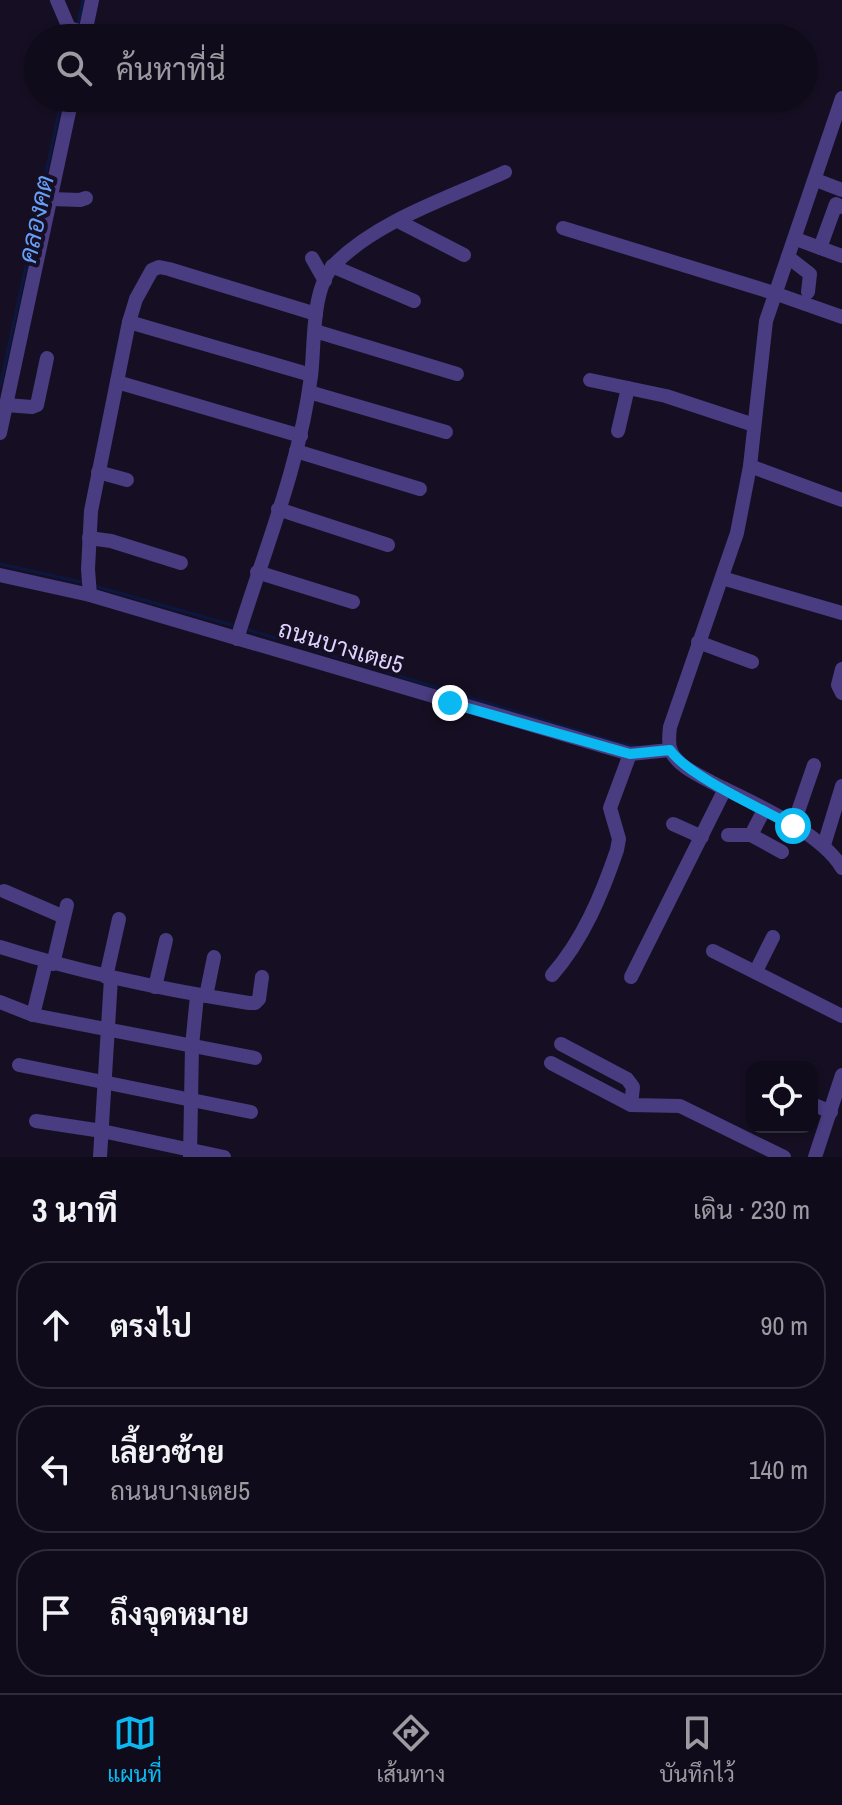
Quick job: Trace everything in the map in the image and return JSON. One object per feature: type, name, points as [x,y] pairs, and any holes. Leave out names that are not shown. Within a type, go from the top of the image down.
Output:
[{"type":"street","points":[[57,0],[67,24]]},
{"type":"street","points":[[87,24],[92,0]]},
{"type":"street","points":[[842,98],[766,321],[750,466],[737,533],[670,727],[670,750],[677,760],[824,845],[842,868]]},
{"type":"street","points":[[0,433],[69,112]]},
{"type":"street","points":[[237,639],[298,444],[309,392],[316,314],[332,266],[373,235],[398,221],[505,172]]},
{"type":"street","points":[[814,187],[842,190]]},
{"type":"street","points":[[814,187],[839,206],[820,248]]},
{"type":"street","points":[[50,199],[86,198]]},
{"type":"street","points":[[398,221],[464,255]]},
{"type":"street","points":[[563,228],[842,317]]},
{"type":"street","points":[[796,239],[842,256]]},
{"type":"street","points":[[788,257],[810,274],[808,292]]},
{"type":"street","points":[[312,258],[325,281]]},
{"type":"street","points":[[332,266],[414,301]]},
{"type":"street","points":[[90,595],[89,538],[98,472],[129,322],[136,299],[152,270],[159,267],[316,314]]},
{"type":"street","points":[[129,322],[311,375]]},
{"type":"street","points":[[315,331],[457,374]]},
{"type":"street","points":[[6,405],[37,405],[47,358]]},
{"type":"street","points":[[590,380],[666,396],[754,425]]},
{"type":"street","points":[[117,382],[420,489]]},
{"type":"street","points":[[618,431],[628,388]]},
{"type":"street","points":[[309,392],[446,432]]},
{"type":"street","points":[[750,466],[842,500]]},
{"type":"street","points":[[98,472],[127,480]]},
{"type":"street","points":[[278,509],[388,545]]},
{"type":"street","points":[[89,538],[111,541],[181,563]]},
{"type":"street","points":[[257,572],[353,602]]},
{"type":"street","name":"ถนนบางเตย5","points":[[0,575],[90,595],[630,754],[670,750]]},
{"type":"street","points":[[722,578],[842,613]]},
{"type":"street","points":[[698,642],[752,662]]},
{"type":"street","points":[[842,669],[838,685],[842,693]]},
{"type":"street","points":[[552,975],[569,955],[614,860],[619,839],[610,808],[630,754]]},
{"type":"street","points":[[793,826],[814,765]]},
{"type":"street","points":[[824,845],[842,786]]},
{"type":"street","points":[[631,977],[725,789]]},
{"type":"street","points":[[751,835],[764,810]]},
{"type":"street","points":[[673,824],[702,837]]},
{"type":"street","points":[[728,835],[751,835],[782,852]]},
{"type":"street","points":[[4,891],[65,911],[33,1015]]},
{"type":"street","points":[[100,1157],[108,978],[119,919]]},
{"type":"street","points":[[756,971],[773,937]]},
{"type":"street","points":[[155,987],[166,940]]},
{"type":"street","points":[[0,947],[108,978],[255,1003],[259,999],[262,977]]},
{"type":"street","points":[[713,951],[842,1016]]},
{"type":"street","points":[[190,1154],[192,1046],[214,957]]},
{"type":"street","points":[[0,1002],[33,1015],[255,1058]]},
{"type":"street","points":[[561,1044],[627,1079],[633,1087],[631,1105]]},
{"type":"street","points":[[551,1063],[631,1105],[680,1106],[784,1157]]},
{"type":"street","points":[[19,1065],[251,1112]]},
{"type":"street","points":[[815,1157],[836,1104],[842,1075]]},
{"type":"street","points":[[36,1121],[102,1131],[190,1154],[224,1157]]},
{"type":"waterway","name":"คลองคต","points":[[78,23],[83,0]]},
{"type":"waterway","name":"คลองคต","points":[[0,387],[59,112]]},
{"type":"waterway","points":[[0,564],[81,582]]},
{"type":"waterway","points":[[98,587],[232,625]]},
{"type":"waterway","points":[[249,630],[618,743],[640,747]]},
{"type":"route","points":[[450,703],[630,754],[670,750],[677,760],[698,774],[793,826]]}]
